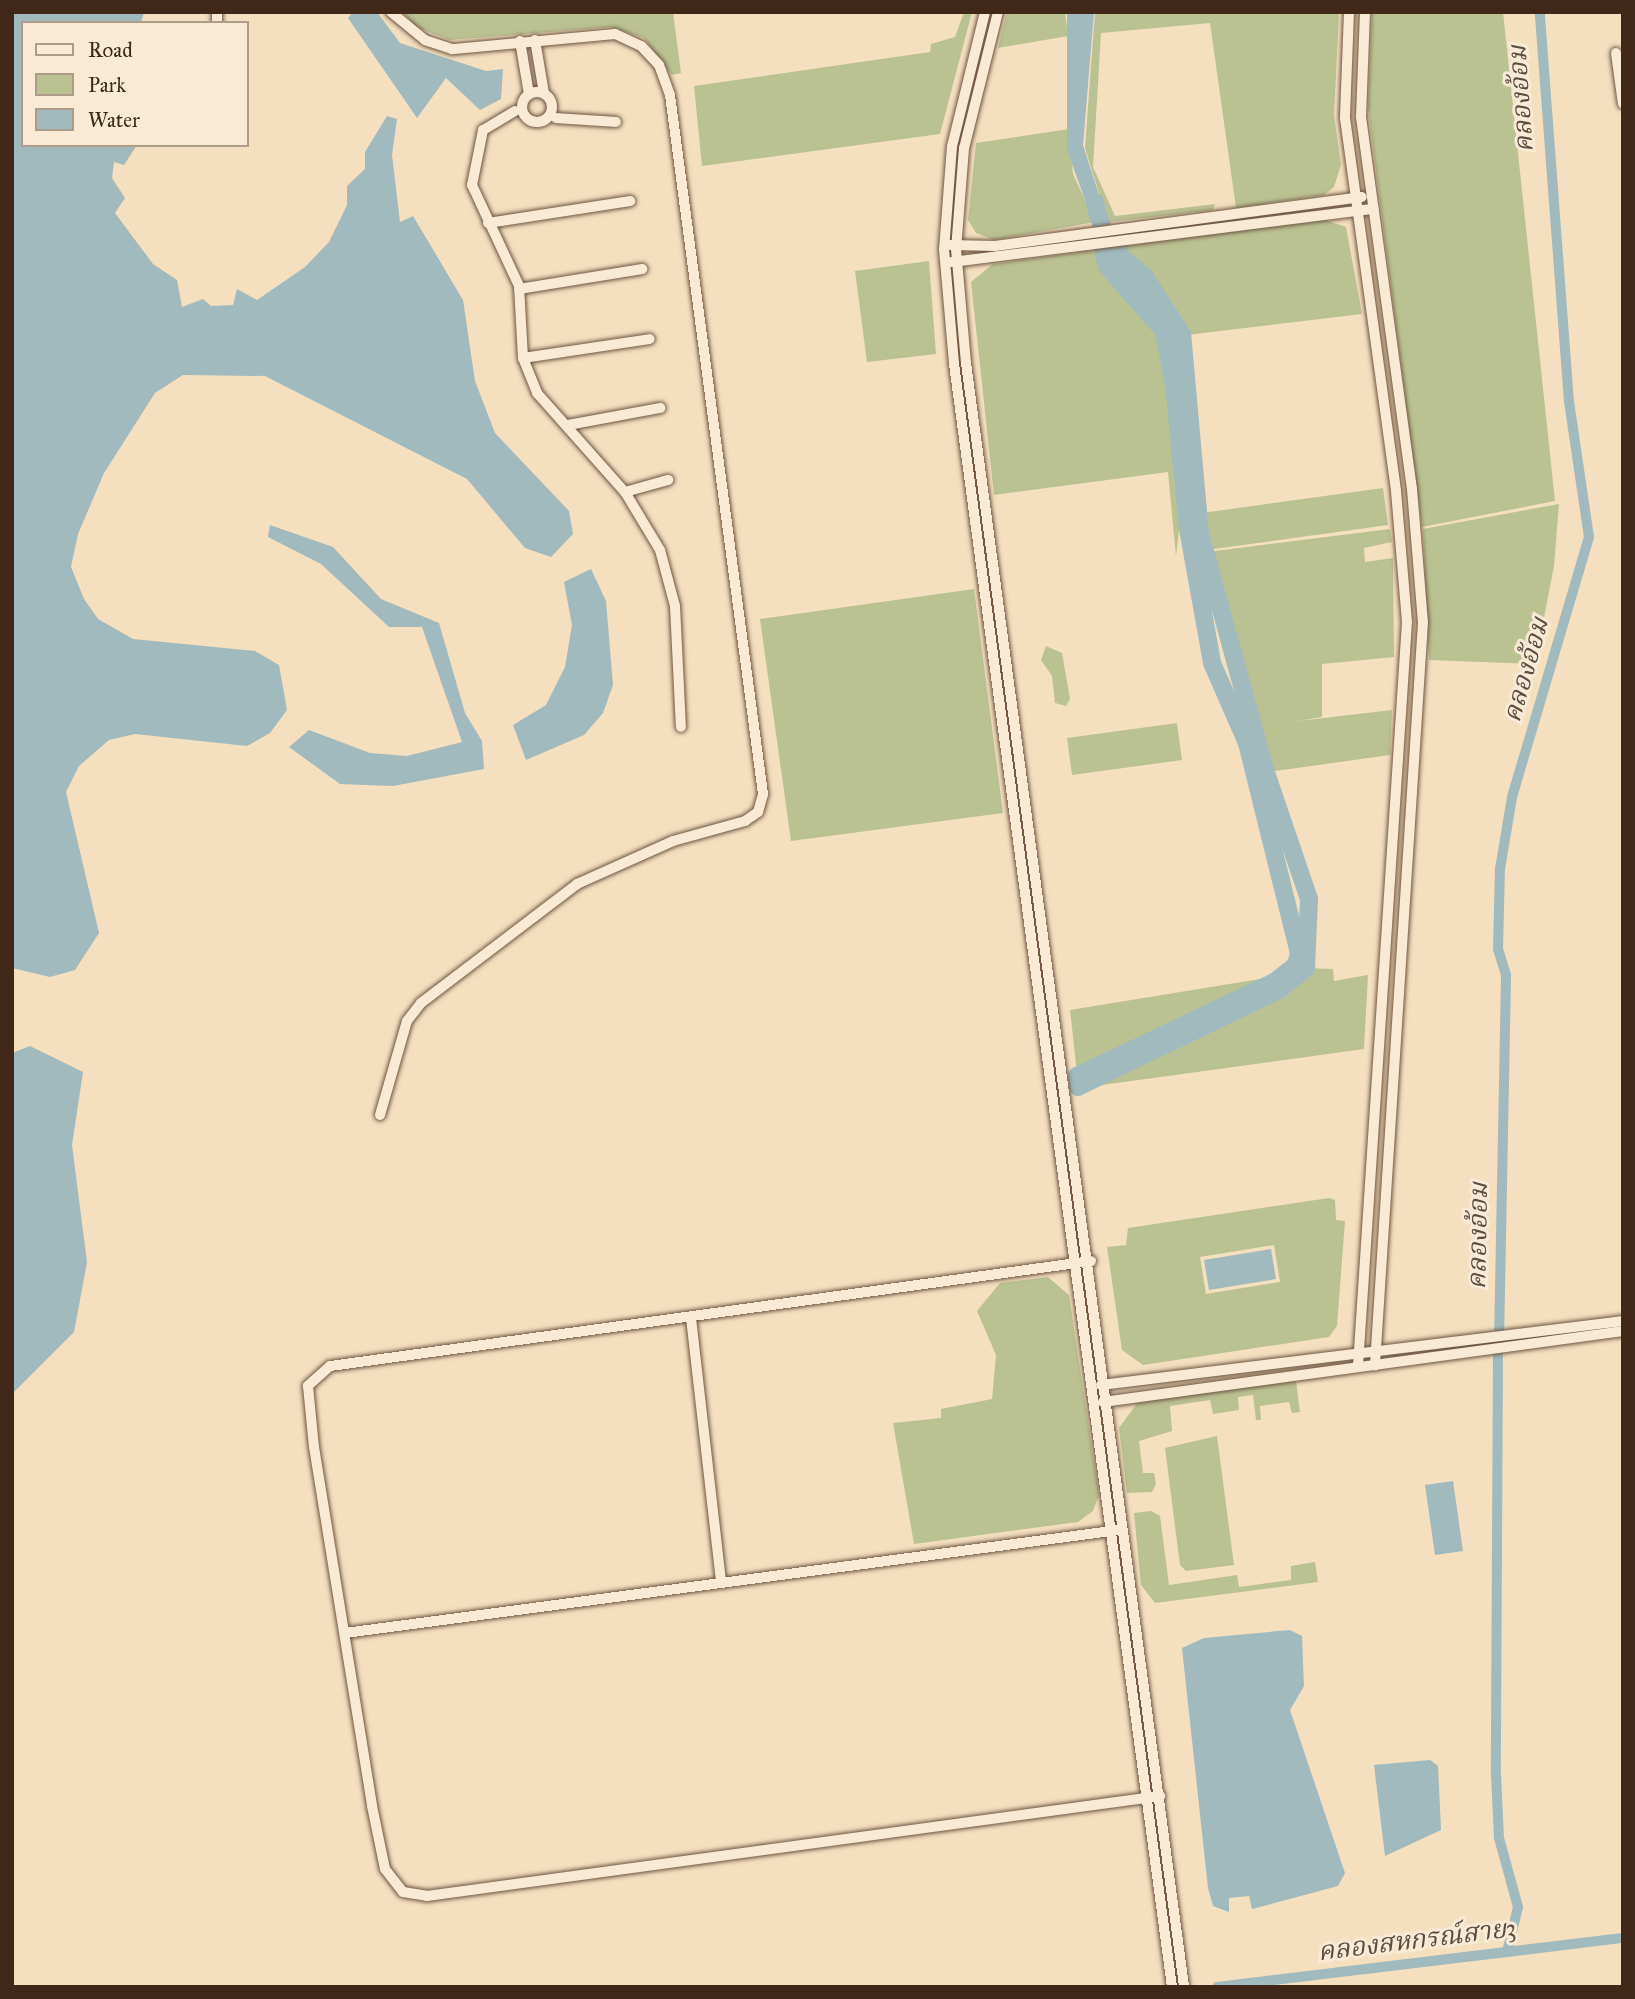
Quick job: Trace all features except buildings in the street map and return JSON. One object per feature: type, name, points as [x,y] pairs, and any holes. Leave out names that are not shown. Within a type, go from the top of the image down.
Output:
[{"type":"street","points":[[380,1115],[407,1021],[421,1003],[577,884],[673,841],[745,821],[758,812],[763,794],[670,95],[659,65],[641,46],[615,34],[452,49],[425,40],[391,12]]},
{"type":"street","points":[[985,12],[952,146],[945,263],[1014,830],[1079,1263],[1172,1987]]},
{"type":"street","points":[[998,12],[964,148],[957,261],[1027,828],[1091,1261],[1184,1987]]},
{"type":"street","points":[[1349,12],[1345,118],[1399,517],[1406,622],[1359,1366]]},
{"type":"street","points":[[1364,12],[1361,117],[1415,515],[1423,622],[1375,1365]]},
{"type":"street","points":[[535,40],[544,93],[552,107],[551,119]]},
{"type":"street","points":[[520,41],[522,103],[526,117],[616,122]]},
{"type":"street","points":[[1616,53],[1623,104]]},
{"type":"street","points":[[544,93],[522,103],[483,131],[474,156],[472,185],[519,289],[523,358],[537,393],[625,492],[660,550],[675,606],[681,727]]},
{"type":"street","points":[[945,263],[1371,195]]},
{"type":"street","points":[[488,223],[630,201]]},
{"type":"street","points":[[1125,234],[1374,209]]},
{"type":"street","points":[[944,245],[1096,238]]},
{"type":"street","points":[[519,289],[642,269]]},
{"type":"street","points":[[523,358],[650,339]]},
{"type":"street","points":[[568,425],[660,408]]},
{"type":"street","points":[[625,492],[668,480]]},
{"type":"street","points":[[1091,1261],[318,1371],[307,1395],[385,1869],[413,1896],[1160,1796]]},
{"type":"street","points":[[691,1318],[721,1580]]},
{"type":"street","points":[[1094,1386],[1359,1350],[1623,1321]]},
{"type":"street","points":[[1097,1402],[1623,1331]]},
{"type":"street","points":[[345,1633],[721,1580],[1125,1529]]},
{"type":"green space","points":[[403,12],[673,12],[681,73],[672,75],[644,38],[611,27],[450,40],[416,27]]},
{"type":"green space","points":[[964,12],[972,12],[940,134],[702,166],[694,86],[930,52],[931,44],[955,37]]},
{"type":"green space","points":[[1007,12],[1065,12],[1068,36],[998,48]]},
{"type":"green space","points":[[1095,12],[1339,12],[1334,115],[1341,165],[1334,187],[1324,195],[1236,208],[1210,23],[1101,33],[1093,167],[1115,216],[1215,204],[1213,210],[1108,222],[1085,148]]},
{"type":"green space","points":[[1372,12],[1503,12],[1555,501],[1422,527],[1368,108]]},
{"type":"green space","points":[[1069,129],[1073,174],[1095,222],[994,240],[976,233],[968,220],[976,143]]},
{"type":"green space","points":[[1322,219],[1346,227],[1362,314],[1187,335],[1144,276],[1118,254],[1120,247]]},
{"type":"green space","points":[[1103,249],[1107,266],[1164,331],[1188,523],[1179,530],[1176,556],[1168,472],[994,495],[971,282],[993,264]]},
{"type":"green space","points":[[929,261],[936,354],[867,362],[855,271]]},
{"type":"green space","points":[[1383,488],[1388,525],[1207,550],[1202,513]]},
{"type":"green space","points":[[1559,504],[1554,566],[1535,664],[1429,660],[1423,529]]},
{"type":"green space","points":[[1390,529],[1392,542],[1364,548],[1365,562],[1393,558],[1394,657],[1322,664],[1322,717],[1298,721],[1392,710],[1390,755],[1268,772],[1207,552]]},
{"type":"green space","points":[[974,589],[1003,813],[791,841],[760,619]]},
{"type":"green space","points":[[1046,646],[1062,653],[1070,699],[1066,706],[1055,703],[1052,676],[1041,660]]},
{"type":"green space","points":[[1177,723],[1182,760],[1072,775],[1067,738]]},
{"type":"green space","points":[[1299,953],[1296,965],[1278,981],[1077,1073],[1070,1010],[1266,978],[1288,968]]},
{"type":"green space","points":[[1306,968],[1333,969],[1334,981],[1368,975],[1364,1049],[1080,1088],[1275,991]]},
{"type":"green space","points":[[1329,1198],[1335,1200],[1336,1220],[1345,1221],[1337,1326],[1329,1337],[1143,1365],[1122,1350],[1107,1247],[1126,1245],[1128,1228]],"holes":[[[1274,1245],[1280,1282],[1206,1294],[1200,1257]]]},
{"type":"green space","points":[[1048,1277],[1069,1295],[1099,1495],[1093,1511],[1078,1522],[914,1544],[893,1423],[941,1418],[941,1409],[992,1399],[996,1355],[977,1311],[1000,1283]]},
{"type":"green space","points":[[1296,1381],[1300,1412],[1292,1413],[1289,1402],[1260,1406],[1261,1420],[1256,1420],[1253,1395],[1238,1397],[1239,1410],[1213,1414],[1210,1400],[1170,1406],[1172,1431],[1139,1441],[1143,1473],[1154,1473],[1156,1484],[1152,1492],[1127,1493],[1119,1428],[1138,1402]]},
{"type":"green space","points":[[1217,1436],[1234,1565],[1186,1571],[1180,1565],[1165,1448]]},
{"type":"green space","points":[[1151,1511],[1160,1516],[1169,1585],[1237,1575],[1239,1587],[1291,1580],[1291,1566],[1315,1562],[1318,1582],[1155,1603],[1141,1585],[1134,1513]]},
{"type":"water","points":[[12,12],[144,12],[142,21],[21,21],[21,147],[136,147],[124,165],[114,162],[112,178],[125,198],[115,213],[153,264],[177,280],[182,307],[203,299],[211,306],[233,305],[237,289],[257,300],[305,267],[329,242],[347,205],[347,186],[365,169],[365,152],[387,116],[397,119],[392,155],[400,222],[413,216],[463,300],[475,381],[495,433],[569,511],[573,534],[551,557],[525,548],[467,479],[265,376],[183,375],[155,393],[104,473],[78,534],[71,567],[84,599],[98,619],[133,639],[255,651],[279,665],[287,710],[270,733],[247,746],[135,734],[109,740],[79,766],[66,792],[99,933],[75,970],[50,977],[12,968]]},
{"type":"water","points":[[353,12],[377,12],[400,43],[486,71],[503,69],[501,99],[480,110],[446,78],[417,118],[348,18]]},
{"type":"water","points":[[1067,12],[1094,12],[1083,145],[1108,223],[1094,225],[1067,150]]},
{"type":"water","points":[[270,525],[333,547],[381,599],[439,623],[465,713],[482,741],[484,769],[393,786],[340,784],[289,747],[309,730],[370,753],[407,756],[462,742],[422,627],[389,627],[321,564],[268,537]]},
{"type":"water","points":[[591,569],[606,601],[613,685],[603,713],[584,735],[526,760],[513,725],[546,705],[565,667],[572,625],[564,582]]},
{"type":"water","points":[[30,1046],[83,1072],[72,1145],[87,1262],[74,1332],[12,1394],[12,1053]]},
{"type":"water","points":[[1271,1249],[1276,1279],[1209,1290],[1204,1260]]},
{"type":"water","points":[[1453,1481],[1463,1551],[1435,1555],[1425,1485]]},
{"type":"water","points":[[1290,1630],[1302,1636],[1304,1686],[1290,1710],[1345,1873],[1338,1886],[1252,1909],[1249,1896],[1229,1898],[1229,1912],[1213,1906],[1208,1888],[1182,1648],[1204,1638]]},
{"type":"water","points":[[1430,1760],[1438,1766],[1441,1830],[1385,1856],[1374,1765]]},
{"type":"waterway","name":"คลองอ้อม","points":[[1499,1342],[1506,975],[1498,949],[1500,869],[1512,797],[1589,537],[1569,402],[1540,12]]},
{"type":"waterway","points":[[1095,202],[1097,212],[1116,266],[1169,332],[1188,529],[1212,663],[1247,743],[1299,953],[1296,965],[1274,982],[1077,1076],[1078,1087],[1279,990],[1306,968],[1309,899],[1266,773],[1200,534],[1182,334],[1144,276],[1117,253],[1119,247],[1103,249],[1107,266],[1164,331],[1175,393]]},
{"type":"waterway","name":"คลองอ้อม","points":[[1498,1354],[1496,1775],[1499,1838],[1518,1907],[1507,1952]]},
{"type":"waterway","name":"คลองสหกรณ์สาย3","points":[[1217,1987],[1623,1938]]}]
